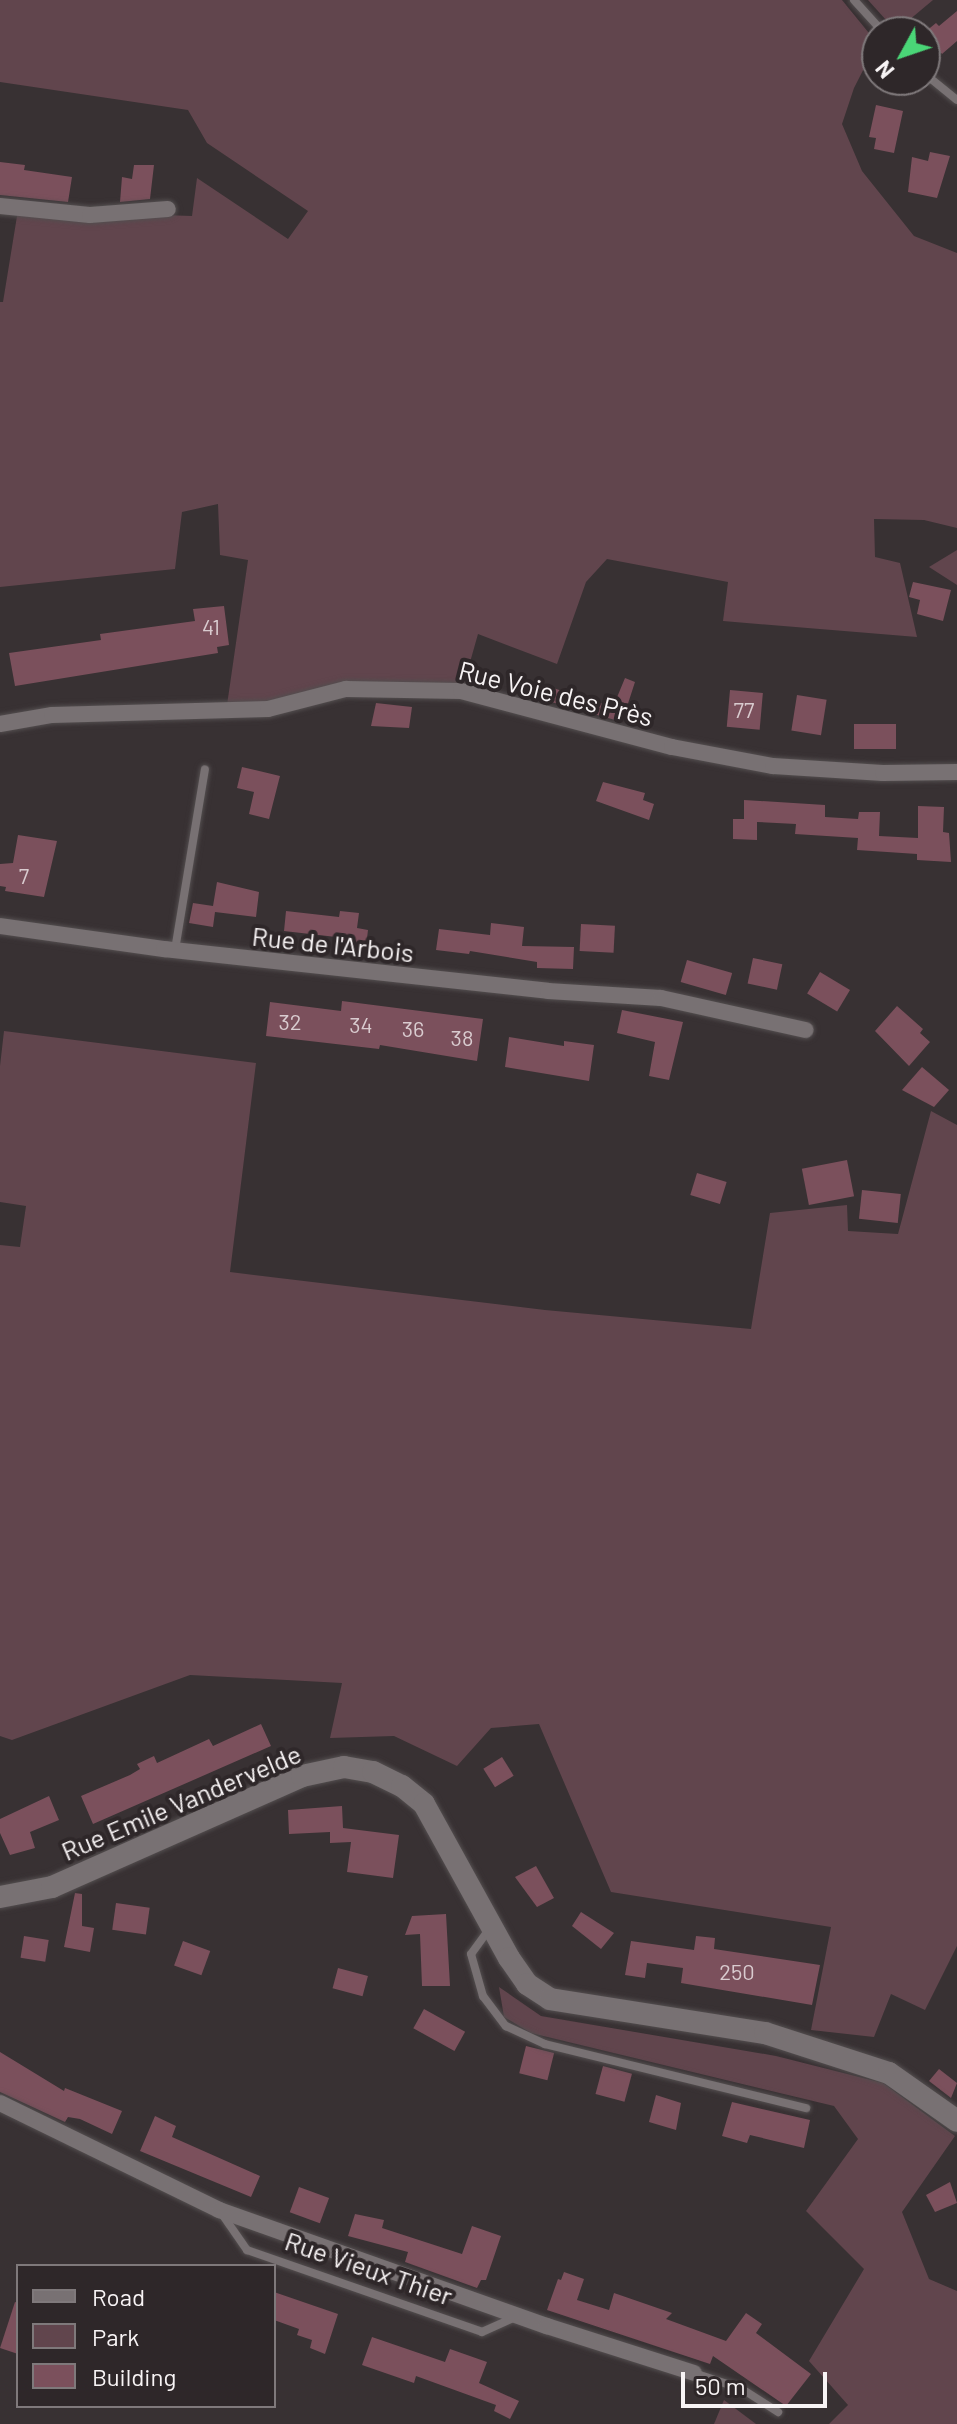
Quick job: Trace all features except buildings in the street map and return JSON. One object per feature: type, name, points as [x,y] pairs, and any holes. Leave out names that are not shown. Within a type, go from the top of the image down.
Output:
[{"type":"street","points":[[0,206],[90,215],[168,209]]},
{"type":"street","name":"Rue Voie des Près","points":[[0,724],[52,715],[268,709],[346,689],[461,691],[672,747],[773,766],[883,773],[957,772]]},
{"type":"street","name":"Rue de l'Arbois","points":[[0,926],[175,951],[548,991],[661,998],[805,1030]]},
{"type":"street","name":"Rue Emile Vandervelde","points":[[0,1897],[52,1887],[302,1776],[344,1767],[373,1772],[402,1786],[424,1804],[490,1927]]},
{"type":"street","points":[[490,1927],[527,1984],[550,1999],[765,2033],[889,2073],[957,2121]]},
{"type":"street","name":"Rue Vieux Thier","points":[[0,2103],[219,2210],[694,2373]]},
{"type":"lane","points":[[854,0],[868,16]]},
{"type":"lane","points":[[941,87],[957,100]]},
{"type":"lane","points":[[175,951],[205,769]]},
{"type":"lane","points":[[490,1927],[471,1954],[483,1996],[506,2026],[545,2044],[806,2108]]},
{"type":"lane","name":"Rue Vieux Thier","points":[[219,2210],[247,2250],[482,2332],[519,2315]]},
{"type":"lane","points":[[694,2373],[742,2389],[778,2412]]},
{"type":"green space","points":[[0,0],[842,0],[861,23],[861,74],[842,124],[862,171],[914,236],[957,253],[957,528],[924,520],[874,519],[875,557],[900,563],[917,637],[723,621],[728,582],[607,559],[586,582],[557,664],[478,634],[463,687],[227,705],[248,560],[220,555],[218,504],[182,512],[175,569],[0,587],[0,302],[3,302],[18,210],[192,216],[197,178],[288,239],[308,211],[207,143],[188,110],[0,82]]},
{"type":"green space","points":[[868,0],[933,0],[914,16],[882,16]]},
{"type":"green space","points":[[957,550],[957,585],[929,567]]},
{"type":"green space","points":[[4,1031],[256,1063],[230,1272],[545,1310],[751,1329],[770,1213],[847,1205],[848,1231],[898,1234],[931,1111],[957,1125],[957,1946],[925,2010],[891,1994],[874,2037],[811,2030],[831,1927],[611,1892],[539,1724],[491,1728],[457,1766],[394,1736],[330,1738],[342,1683],[190,1675],[12,1740],[0,1736],[0,1245],[20,1247],[26,1206],[0,1202],[0,1066]]},
{"type":"green space","points":[[499,1987],[541,2016],[776,2056],[883,2083],[955,2136],[902,2212],[929,2279],[957,2291],[957,2424],[829,2424],[848,2405],[809,2361],[864,2269],[806,2211],[858,2139],[834,2106],[531,2033],[504,2017]]},
{"type":"green space","points":[[724,2400],[756,2424],[714,2424]]}]
